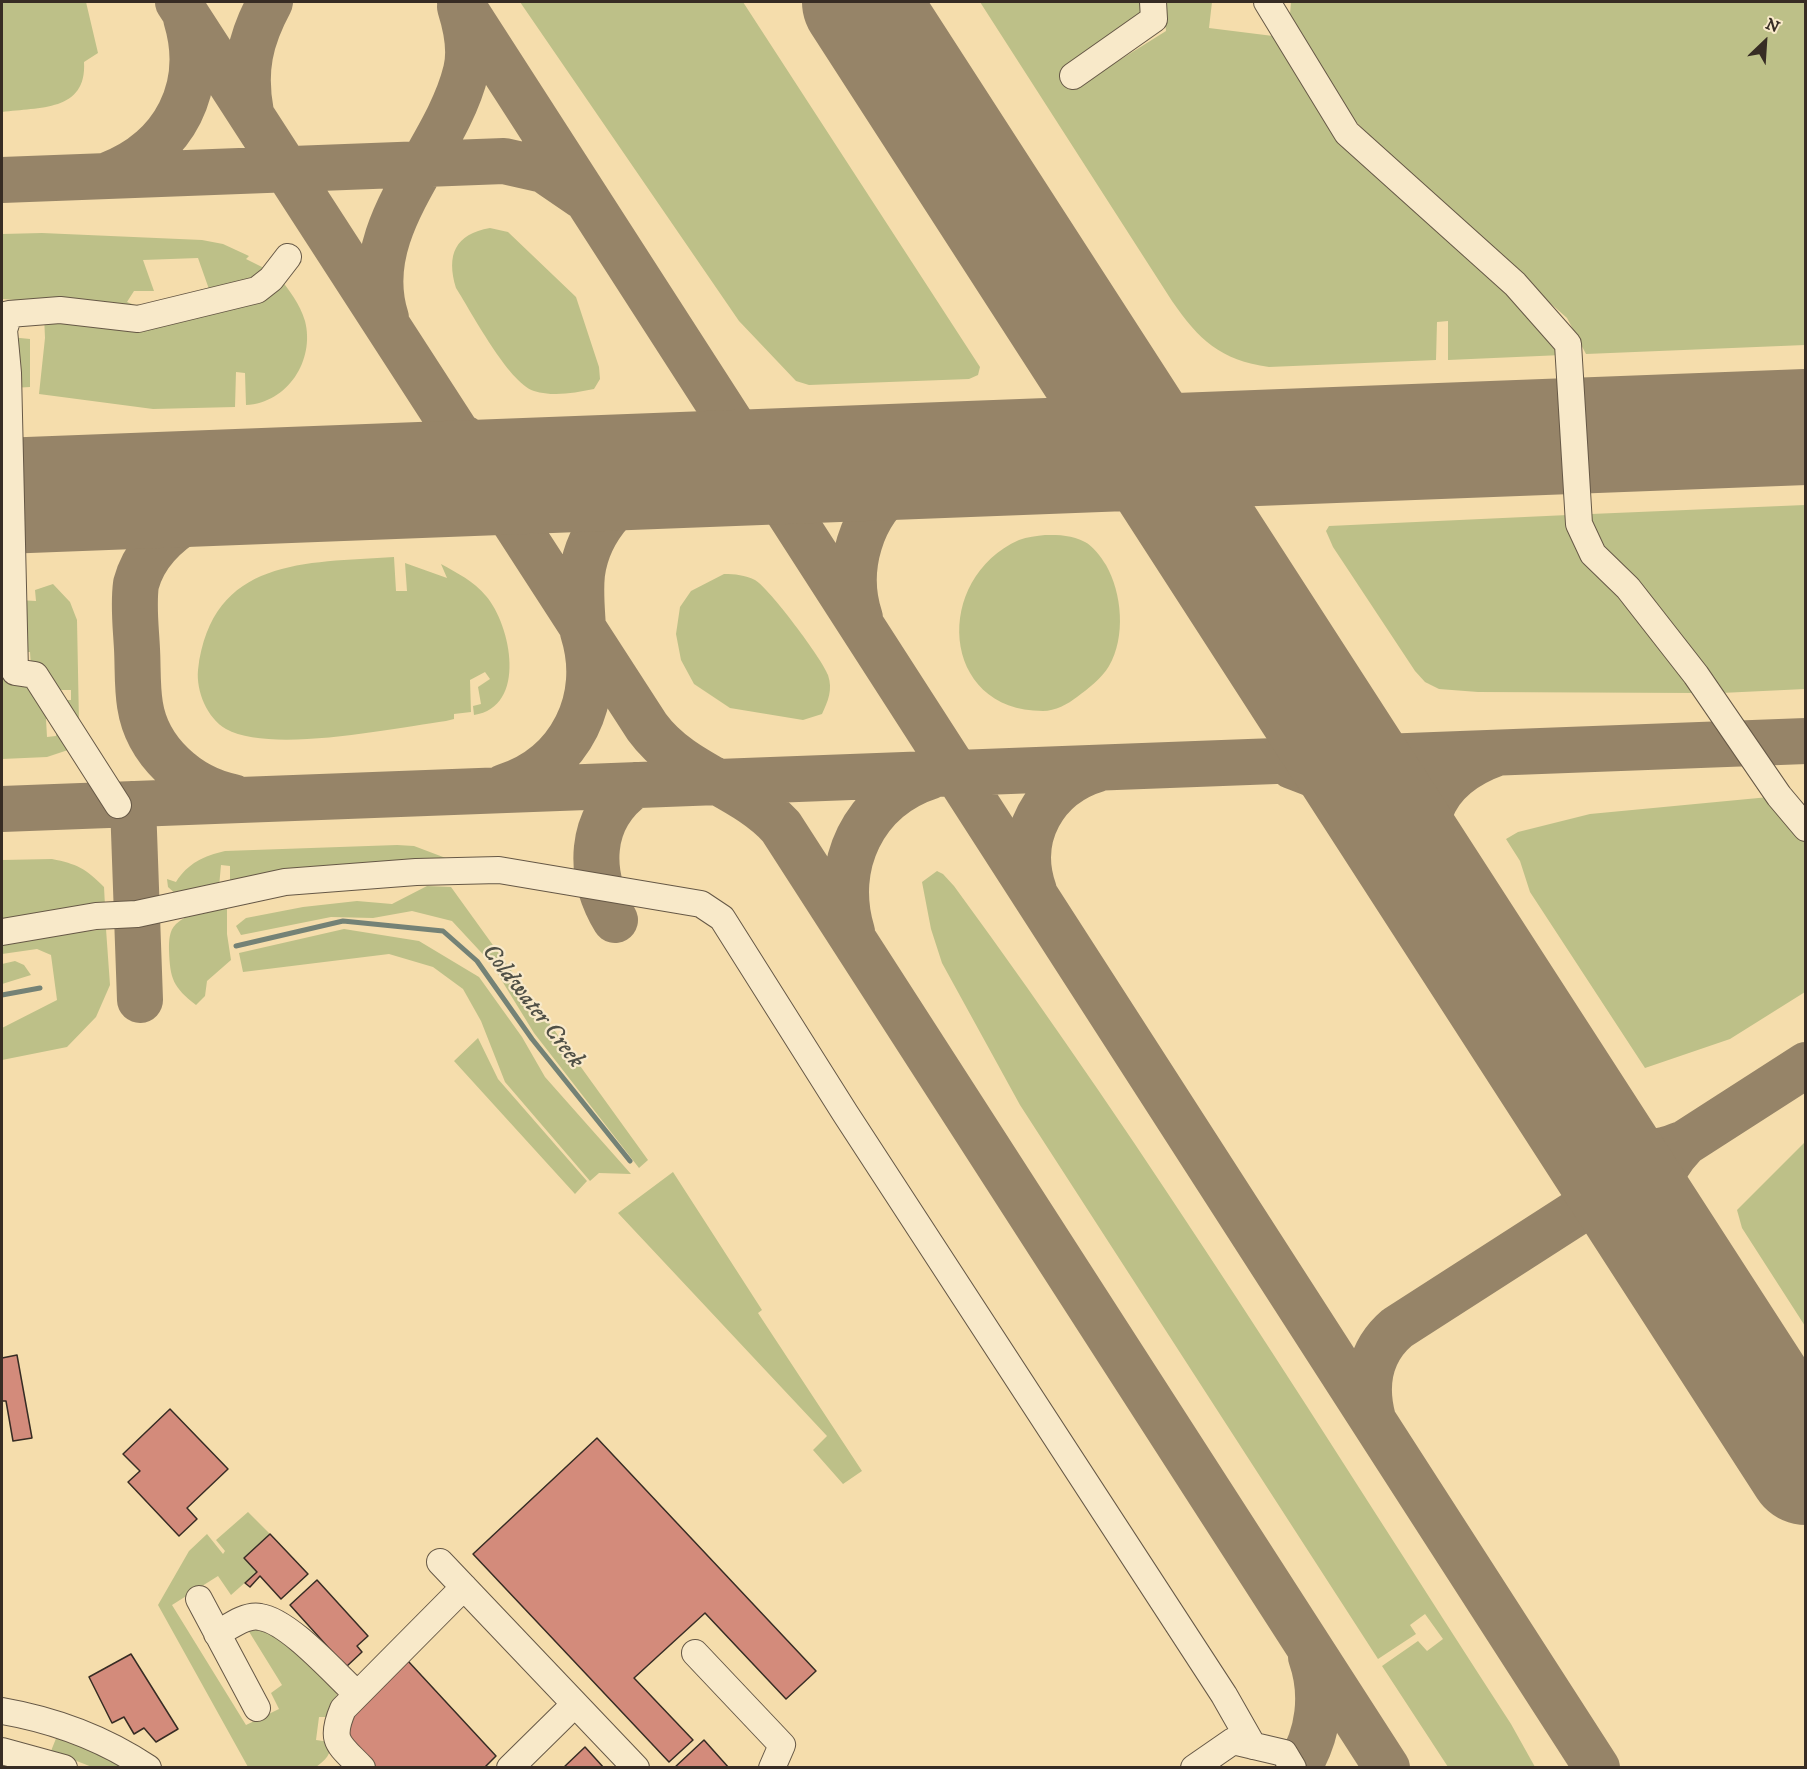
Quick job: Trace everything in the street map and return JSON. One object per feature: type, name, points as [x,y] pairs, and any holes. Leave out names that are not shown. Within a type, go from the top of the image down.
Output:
[{"type":"street","points":[[1072,76],[1154,19],[1153,2]]},
{"type":"street","points":[[1266,2],[1347,133],[1515,284],[1568,344],[1579,524],[1593,554],[1628,588],[1696,675],[1779,796],[1806,828]]},
{"type":"street","points":[[118,805],[35,675],[15,672],[8,373],[4,330],[9,314],[60,310],[138,319],[257,290],[271,279],[288,257]]},
{"type":"street","points":[[2,932],[96,916],[137,914],[285,882],[416,872],[499,870],[701,904],[722,918],[845,1113],[1224,1695],[1253,1746]]},
{"type":"street","points":[[440,1562],[636,1767]]},
{"type":"street","points":[[362,1767],[338,1743],[335,1728],[343,1709],[464,1587]]},
{"type":"street","points":[[199,1599],[256,1708]]},
{"type":"street","points":[[218,1634],[243,1619],[258,1616],[281,1624],[357,1694]]},
{"type":"street","points":[[695,1653],[782,1745],[772,1767]]},
{"type":"street","points":[[510,1767],[575,1704]]},
{"type":"street","points":[[2,1711],[40,1719],[79,1732],[108,1744],[148,1767]]},
{"type":"street","points":[[1194,1767],[1233,1741],[1284,1753],[1293,1767]]},
{"type":"street","points":[[2,1751],[64,1767]]},
{"type":"green space","points":[[2,2],[86,2],[98,53],[84,62],[83,78],[78,90],[69,98],[45,107],[2,112]]},
{"type":"green space","points":[[520,2],[743,2],[980,367],[978,375],[969,379],[809,385],[796,381],[739,321]]},
{"type":"green space","points":[[980,2],[1149,2],[1141,19],[1062,69],[1075,88],[1166,31],[1163,2],[1212,2],[1209,28],[1273,36],[1558,341],[1562,355],[1448,360],[1448,321],[1437,322],[1436,360],[1269,367],[1237,359],[1212,346],[1192,327],[1172,301]]},
{"type":"green space","points":[[1291,2],[1805,2],[1805,345],[1586,354],[1567,318],[1393,163],[1353,118],[1290,14]]},
{"type":"green space","points":[[490,228],[508,232],[576,297],[599,367],[600,379],[594,389],[556,394],[534,391],[513,375],[491,346],[456,288],[452,266],[453,256],[461,241],[469,235]]},
{"type":"green space","points":[[42,233],[202,240],[223,244],[249,256],[246,259],[270,271],[258,283],[210,292],[198,258],[143,260],[154,291],[134,291],[127,302],[150,311],[3,299],[2,303],[2,234]]},
{"type":"green space","points":[[279,277],[300,309],[305,321],[307,336],[302,364],[295,377],[274,397],[246,405],[245,373],[236,372],[235,407],[153,409],[39,394],[45,338],[44,315],[132,325]]},
{"type":"green space","points":[[10,337],[30,339],[30,387],[12,388]]},
{"type":"green space","points":[[1805,505],[1805,689],[1721,693],[1603,548],[1592,530],[1591,514]]},
{"type":"green space","points":[[1568,515],[1604,577],[1695,693],[1478,692],[1439,689],[1425,682],[1415,671],[1333,547],[1326,531],[1329,526]]},
{"type":"green space","points":[[1045,535],[1075,538],[1091,546],[1106,565],[1111,576],[1116,589],[1120,615],[1118,642],[1106,670],[1099,679],[1070,702],[1048,711],[1009,705],[983,690],[967,667],[960,640],[961,611],[972,583],[991,558],[1019,540]]},
{"type":"green space","points":[[394,557],[396,591],[407,591],[405,563],[447,578],[441,564],[476,586],[495,609],[507,644],[510,663],[508,681],[502,697],[491,709],[474,715],[473,706],[481,704],[478,687],[490,679],[485,672],[470,680],[471,712],[454,714],[454,719],[446,721],[333,737],[272,739],[246,736],[226,729],[213,718],[201,695],[198,670],[207,633],[222,606],[243,586],[268,573],[297,566],[328,561]]},
{"type":"green space","points":[[724,574],[740,575],[755,580],[772,596],[806,640],[828,675],[829,695],[822,714],[803,720],[730,708],[694,684],[681,660],[676,634],[680,607],[691,591]]},
{"type":"green space","points":[[53,584],[70,602],[77,620],[79,723],[56,700],[71,700],[71,690],[50,690],[31,667],[30,652],[21,652],[18,600],[36,601],[35,590]]},
{"type":"green space","points":[[2,609],[27,683],[56,718],[46,719],[47,737],[56,736],[56,722],[68,750],[47,757],[2,759]]},
{"type":"green space","points":[[1769,797],[1805,842],[1805,992],[1730,1039],[1645,1068],[1530,892],[1520,861],[1506,839],[1518,832],[1590,814]]},
{"type":"green space","points":[[414,846],[451,860],[230,885],[230,866],[221,865],[219,887],[179,897],[168,887],[167,879],[176,882],[197,861],[225,851]]},
{"type":"green space","points":[[52,859],[86,871],[104,887],[105,906],[2,922],[2,860]]},
{"type":"green space","points":[[937,871],[954,886],[1028,988],[1170,1196],[1511,1724],[1535,1767],[1448,1767],[1382,1666],[1418,1641],[1427,1651],[1443,1639],[1425,1614],[1410,1625],[1416,1634],[1378,1659],[1020,1105],[942,963],[931,929],[922,882]]},
{"type":"green space","points":[[427,886],[451,887],[648,1160],[639,1168],[534,1033],[491,963],[452,921],[412,911],[373,918],[331,917],[241,935],[236,926],[246,918],[303,907],[357,901],[392,904]]},
{"type":"green space","points":[[220,908],[227,909],[227,934],[231,960],[207,981],[205,996],[196,1005],[182,993],[174,982],[170,960],[170,936],[176,924],[186,917]]},
{"type":"green space","points":[[106,929],[110,985],[96,1017],[67,1047],[2,1060],[2,1028],[57,1000],[51,955],[37,949],[2,954],[2,941]]},
{"type":"green space","points":[[344,929],[419,941],[479,977],[522,1037],[545,1077],[631,1174],[599,1173],[590,1181],[505,1082],[481,1021],[463,989],[433,967],[389,954],[243,972],[239,953]]},
{"type":"green space","points":[[15,961],[24,965],[31,975],[2,984],[2,964]]},
{"type":"green space","points":[[478,1038],[498,1079],[587,1181],[575,1194],[454,1061]]},
{"type":"green space","points":[[1805,1142],[1805,1326],[1742,1228],[1737,1210]]},
{"type":"green space","points":[[673,1172],[762,1310],[758,1313],[862,1471],[843,1484],[813,1450],[827,1436],[618,1213]]},
{"type":"green space","points":[[248,1512],[270,1534],[257,1572],[231,1595],[218,1576],[172,1605],[246,1725],[279,1709],[271,1693],[282,1685],[248,1630],[255,1626],[276,1632],[329,1682],[337,1694],[336,1703],[327,1717],[319,1717],[316,1740],[330,1742],[330,1750],[325,1759],[316,1767],[248,1767],[158,1605],[189,1551],[207,1534],[223,1554],[225,1551],[216,1540]]},
{"type":"green space","points":[[57,1736],[80,1744],[128,1767],[92,1767],[51,1751]]},
{"type":"building","points":[[17,1355],[32,1438],[13,1441],[6,1401],[2,1401],[2,1358]]},
{"type":"building","points":[[170,1409],[228,1469],[187,1508],[197,1519],[179,1536],[128,1482],[140,1471],[123,1454]]},
{"type":"building","points":[[597,1438],[816,1671],[786,1699],[705,1613],[634,1678],[693,1740],[669,1762],[473,1554]]},
{"type":"building","points":[[270,1534],[308,1574],[281,1599],[260,1576],[250,1587],[245,1583],[257,1572],[244,1558]]},
{"type":"building","points":[[317,1580],[368,1636],[357,1646],[362,1652],[346,1667],[290,1605]]},
{"type":"building","points":[[131,1654],[178,1729],[156,1742],[144,1728],[134,1734],[124,1717],[112,1723],[89,1677]]},
{"type":"building","points":[[408,1661],[496,1756],[484,1768],[372,1768],[342,1736],[343,1722]]},
{"type":"building","points":[[704,1740],[729,1768],[674,1768]]},
{"type":"building","points":[[585,1747],[604,1768],[563,1768]]},
{"type":"waterway","name":"Coldwater Creek","points":[[236,946],[343,921],[443,931],[477,961],[532,1039],[630,1161]]},
{"type":"waterway","name":"Coldwater Creek","points":[[2,995],[40,988]]},
{"type":"taxiway","points":[[178,2],[647,727],[677,757],[749,800],[781,827],[1387,1768]]},
{"type":"taxiway","points":[[251,113],[248,83],[250,55],[257,29],[270,2]]},
{"type":"taxiway","points":[[460,2],[1597,1768]]},
{"type":"taxiway","points":[[386,318],[380,285],[383,253],[393,222],[456,102],[466,71],[467,39],[460,7]]},
{"type":"taxiway","points":[[108,175],[131,164],[151,149],[168,132],[180,113],[188,91],[192,68],[191,43],[186,18]]},
{"type":"taxiway","points":[[2,180],[504,161],[544,170],[582,196]]},
{"type":"taxiway","points":[[738,431],[758,446],[780,456],[829,463]]},
{"type":"taxiway","points":[[464,438],[486,454],[499,460],[524,468],[565,474]]},
{"type":"taxiway","points":[[860,618],[855,600],[855,562],[866,526],[888,494],[903,482],[947,458]]},
{"type":"taxiway","points":[[583,628],[581,588],[586,557],[600,526],[623,500],[637,490],[668,476],[759,466]]},
{"type":"taxiway","points":[[422,480],[465,488],[506,513]]},
{"type":"taxiway","points":[[233,797],[200,785],[186,776],[172,765],[151,738],[144,722],[139,698],[136,584],[145,563],[158,545],[174,530],[214,506],[279,486]]},
{"type":"taxiway","points":[[504,787],[527,777],[548,763],[564,746],[576,726],[585,705],[589,681],[588,657],[583,632]]},
{"type":"taxiway","points":[[2,809],[1806,741]]},
{"type":"taxiway","points":[[1439,901],[1426,853],[1426,831],[1430,811],[1439,793],[1453,778],[1472,764],[1497,753]]},
{"type":"taxiway","points":[[1292,766],[1344,786],[1387,822]]},
{"type":"taxiway","points":[[1034,891],[1029,871],[1028,851],[1039,816],[1049,800],[1063,787],[1098,769]]},
{"type":"taxiway","points":[[852,932],[847,907],[846,883],[850,859],[858,838],[887,800],[907,786],[931,776]]},
{"type":"taxiway","points":[[615,920],[600,885],[597,848],[600,831],[608,814],[619,799],[635,785]]},
{"type":"taxiway","points":[[133,804],[140,1000]]},
{"type":"taxiway","points":[[1373,1419],[1369,1394],[1371,1370],[1380,1348],[1397,1328],[1806,1065]]},
{"type":"taxiway","points":[[1575,1111],[1597,1132],[1635,1151],[1664,1150],[1679,1145]]},
{"type":"taxiway","points":[[1663,1247],[1656,1218],[1657,1192],[1666,1167],[1684,1144]]},
{"type":"taxiway","points":[[1298,1768],[1311,1742],[1317,1714],[1317,1685],[1311,1657]]},
{"type":"runway","points":[[860,2],[1806,1467]]},
{"type":"runway","points":[[2,496],[1806,427]]}]
